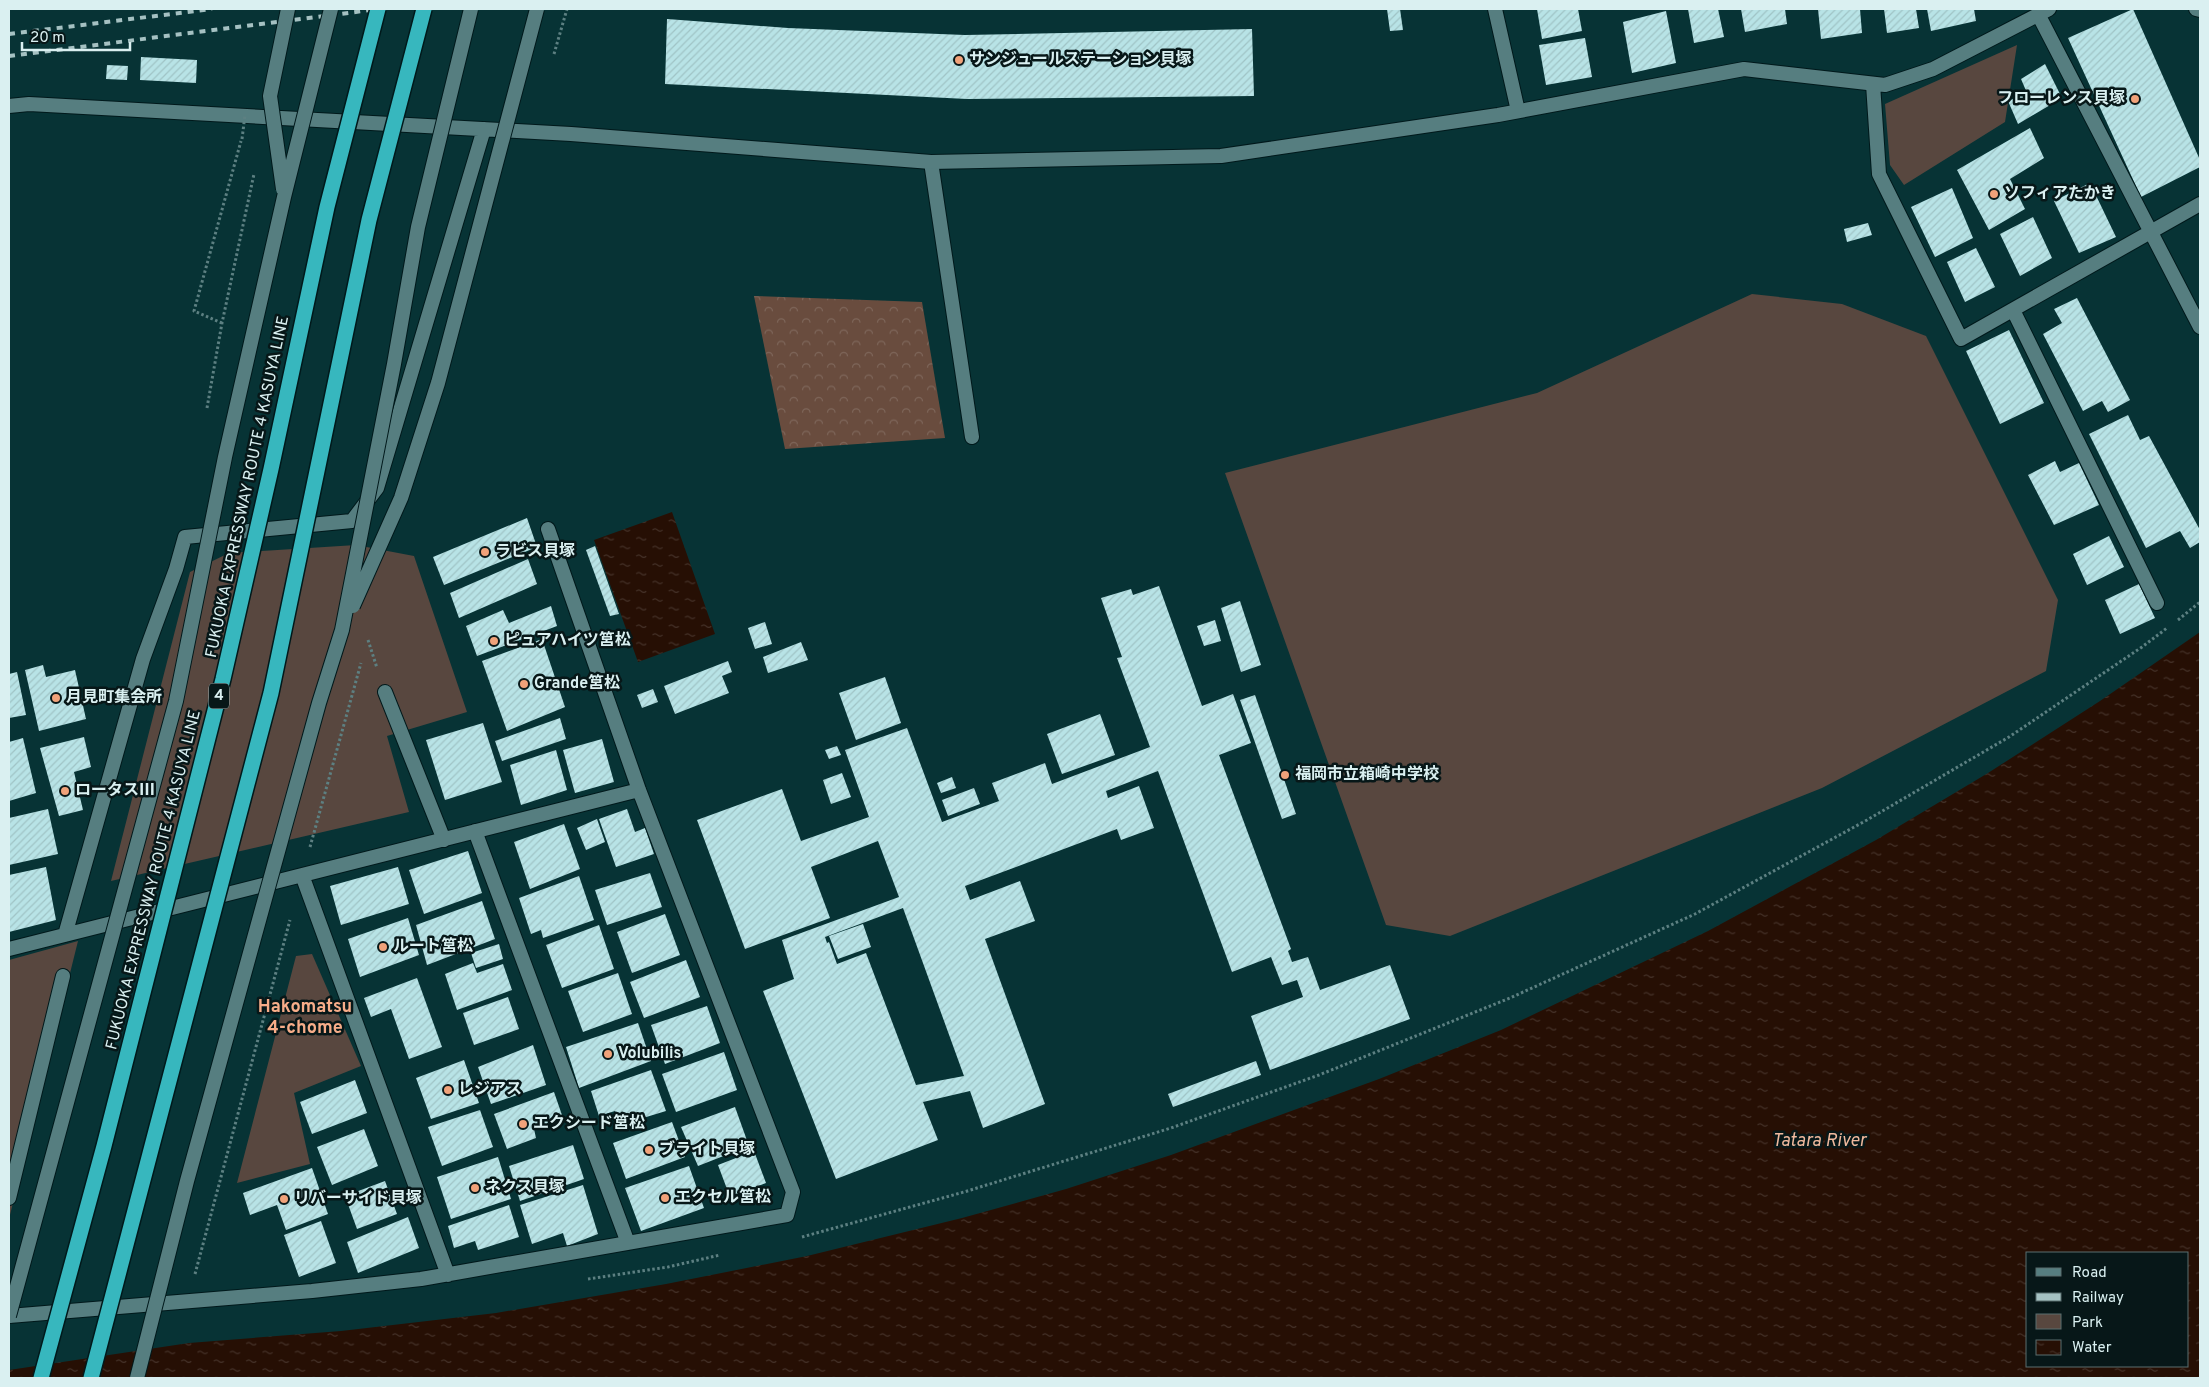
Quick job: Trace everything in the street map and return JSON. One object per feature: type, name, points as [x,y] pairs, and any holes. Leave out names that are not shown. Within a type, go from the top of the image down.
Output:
[{"type":"highway","name":"FUKUOKA EXPRESSWAY ROUTE 4 KASUYA LINE","points":[[41,1378],[104,1146],[223,679],[272,469],[327,207],[378,9]]},
{"type":"highway","points":[[91,1378],[271,693],[369,220],[424,9]]},
{"type":"street","points":[[284,197],[270,96],[288,9]]},
{"type":"street","points":[[331,9],[284,197],[225,457],[176,701],[9,1316],[312,1291],[448,1275],[786,1215],[792,1192],[638,790],[548,529]]},
{"type":"street","points":[[342,630],[394,364],[418,227],[471,9]]},
{"type":"street","points":[[138,1378],[187,1180],[316,713],[342,630],[400,498],[438,383],[537,9]]},
{"type":"street","points":[[1495,9],[1518,111]]},
{"type":"street","points":[[2196,9],[2200,10]]},
{"type":"street","points":[[9,106],[29,104],[484,129],[931,162],[1221,156],[1518,111],[1744,69],[1885,85],[1933,69],[2044,12],[2151,233],[2200,327]]},
{"type":"street","points":[[1872,84],[1879,174],[1961,339],[2200,204]]},
{"type":"street","points":[[65,935],[142,659],[176,569],[185,537],[352,521],[377,488],[484,129]]},
{"type":"street","points":[[931,162],[972,437]]},
{"type":"street","points":[[2013,310],[2157,604]]},
{"type":"street","points":[[385,692],[444,840]]},
{"type":"street","points":[[9,949],[638,790]]},
{"type":"street","points":[[476,831],[628,1243]]},
{"type":"street","points":[[302,875],[448,1275]]},
{"type":"street","points":[[9,1198],[63,976]]},
{"type":"path","points":[[222,323],[194,311],[242,139]]},
{"type":"path","points":[[207,411],[222,323],[254,173]]},
{"type":"path","points":[[799,1238],[964,1192],[1170,1128],[1319,1075],[1510,998],[1694,914],[1868,820],[2009,738],[2142,647],[2200,602]]},
{"type":"path","points":[[188,1301],[302,875]]},
{"type":"path","points":[[582,1279],[668,1267],[724,1254]]},
{"type":"green space","points":[[2017,45],[2005,122],[1904,185],[1890,165],[1885,104]]},
{"type":"green space","points":[[1752,294],[1842,304],[1926,336],[2058,600],[2046,671],[1822,788],[1450,936],[1386,925],[1225,473],[1537,393]]},
{"type":"green space","points":[[754,296],[922,302],[945,438],[785,449]]},
{"type":"green space","points":[[356,545],[414,556],[467,712],[387,736],[409,812],[111,881],[190,572],[229,553]]},
{"type":"green space","points":[[78,941],[9,1219],[9,960]]},
{"type":"green space","points":[[312,954],[361,1066],[294,1093],[310,1164],[237,1183],[296,956]]},
{"type":"water","points":[[672,512],[715,634],[638,662],[594,540]]},
{"type":"water","name":"Tatara River","points":[[2200,632],[2200,1378],[9,1378],[9,1370],[189,1343],[341,1331],[496,1313],[666,1284],[807,1256],[962,1218],[1066,1189],[1171,1155],[1379,1079],[1501,1030],[1708,931],[1876,840],[1988,773],[2100,701]]},
{"type":"building","points":[[1387,9],[1400,9],[1403,30],[1390,31]]},
{"type":"building","points":[[1537,9],[1578,9],[1582,31],[1542,39]]},
{"type":"building","points":[[1688,9],[1718,9],[1724,37],[1694,43]]},
{"type":"building","points":[[1741,9],[1785,9],[1787,24],[1745,32]]},
{"type":"building","points":[[1818,9],[1860,9],[1862,33],[1821,39]]},
{"type":"building","points":[[1884,9],[1916,9],[1919,28],[1887,33]]},
{"type":"building","points":[[1927,9],[1974,9],[1976,21],[1931,31]]},
{"type":"building","name":"フローレンス貝塚","points":[[2133,9],[2200,160],[2200,167],[2141,197],[2068,38]]},
{"type":"building","points":[[1666,11],[1676,63],[1632,73],[1623,22]]},
{"type":"building","name":"サンジュールステーション貝塚","points":[[667,19],[788,28],[965,35],[1252,29],[1254,96],[967,99],[665,84]]},
{"type":"building","points":[[1585,38],[1592,77],[1546,85],[1539,45]]},
{"type":"building","points":[[141,57],[197,60],[196,83],[140,80]]},
{"type":"building","points":[[2045,64],[2062,98],[2018,124],[2008,101],[2027,93],[2021,79]]},
{"type":"building","points":[[107,65],[128,66],[127,80],[106,79]]},
{"type":"building","name":"ソフィアたかき","points":[[2030,128],[2044,158],[2010,179],[2025,209],[1989,230],[1957,170]]},
{"type":"building","points":[[2090,183],[2116,237],[2079,253],[2054,201]]},
{"type":"building","points":[[1952,188],[1973,238],[1935,257],[1911,207]]},
{"type":"building","points":[[2033,217],[2052,258],[2020,276],[2000,234]]},
{"type":"building","points":[[1868,223],[1872,235],[1847,242],[1844,229]]},
{"type":"building","points":[[1976,248],[1995,287],[1965,302],[1947,262]]},
{"type":"building","points":[[2077,298],[2130,400],[2108,412],[2102,401],[2083,411],[2043,334],[2062,323],[2054,309]]},
{"type":"building","points":[[2009,330],[2044,403],[2000,424],[1966,351]]},
{"type":"building","points":[[2128,415],[2140,440],[2149,436],[2200,530],[2200,542],[2190,548],[2180,531],[2146,548],[2089,434]]},
{"type":"building","points":[[2055,461],[2060,472],[2079,463],[2099,505],[2054,525],[2028,475]]},
{"type":"building","name":"ラビス貝塚","points":[[527,518],[537,547],[444,585],[433,557]]},
{"type":"building","points":[[2109,536],[2124,567],[2087,585],[2073,554]]},
{"type":"building","points":[[595,546],[619,614],[610,616],[586,550]]},
{"type":"building","points":[[528,559],[537,584],[459,618],[450,593]]},
{"type":"building","points":[[2139,584],[2155,618],[2120,634],[2105,600]]},
{"type":"building","points":[[1159,586],[1202,706],[1233,694],[1251,743],[1219,755],[1291,949],[1288,951],[1292,962],[1308,957],[1320,990],[1390,965],[1410,1019],[1270,1070],[1251,1016],[1303,997],[1297,980],[1282,985],[1271,957],[1232,972],[1158,771],[1106,791],[1108,798],[1139,786],[1154,828],[1121,840],[1117,829],[965,886],[970,900],[1020,881],[1035,921],[985,939],[1045,1104],[983,1128],[970,1091],[923,1102],[938,1140],[836,1179],[763,991],[794,979],[782,940],[899,897],[878,841],[811,867],[830,918],[745,949],[697,820],[782,789],[801,841],[869,817],[845,750],[907,728],[942,822],[999,801],[992,783],[1045,763],[1052,784],[1150,747],[1117,658],[1122,657],[1101,598],[1131,589],[1133,595]],"holes":[[[903,908],[964,1076],[916,1085],[866,953],[837,964],[829,942],[827,943],[825,937]]]},
{"type":"building","points":[[1240,601],[1261,665],[1241,672],[1221,608]]},
{"type":"building","name":"ピュアハイツ筥松","points":[[551,606],[557,626],[477,656],[466,626],[503,610],[509,623]]},
{"type":"building","points":[[1215,620],[1221,641],[1204,646],[1197,626]]},
{"type":"building","points":[[765,622],[772,644],[755,649],[748,628]]},
{"type":"building","name":"Grande筥松","points":[[542,639],[565,707],[507,731],[482,661]]},
{"type":"building","points":[[801,642],[808,660],[768,673],[763,657]]},
{"type":"building","points":[[728,661],[732,672],[722,676],[729,693],[675,714],[664,686]]},
{"type":"building","name":"月見町集会所","points":[[43,665],[46,677],[75,670],[86,719],[39,731],[25,670]]},
{"type":"building","points":[[17,672],[26,715],[9,718],[9,674]]},
{"type":"building","points":[[885,677],[901,723],[856,740],[839,693]]},
{"type":"building","points":[[653,689],[658,702],[642,708],[637,695]]},
{"type":"building","points":[[1255,695],[1296,814],[1282,819],[1240,700]]},
{"type":"building","points":[[1100,714],[1115,755],[1062,774],[1047,734]]},
{"type":"building","points":[[560,718],[566,739],[502,761],[495,741]]},
{"type":"building","points":[[483,723],[502,782],[445,800],[426,740]]},
{"type":"building","name":"ロータスⅢ","points":[[84,737],[91,767],[74,772],[83,810],[59,816],[40,748]]},
{"type":"building","points":[[23,738],[36,793],[9,801],[9,742]]},
{"type":"building","points":[[602,739],[614,782],[575,793],[563,750]]},
{"type":"building","points":[[837,746],[841,755],[829,759],[825,750]]},
{"type":"building","points":[[556,750],[567,790],[521,805],[510,765]]},
{"type":"building","points":[[842,773],[851,797],[831,804],[823,780]]},
{"type":"building","points":[[952,777],[956,788],[941,793],[937,783]]},
{"type":"building","points":[[974,788],[980,804],[948,816],[942,800]]},
{"type":"building","points":[[48,809],[58,854],[9,865],[9,818]]},
{"type":"building","points":[[627,809],[635,832],[645,828],[654,854],[616,867],[599,819]]},
{"type":"building","points":[[597,819],[605,842],[586,850],[577,828]]},
{"type":"building","points":[[564,824],[580,869],[530,889],[514,842]]},
{"type":"building","points":[[468,851],[482,893],[424,914],[409,870]]},
{"type":"building","points":[[46,867],[56,920],[9,932],[9,875]]},
{"type":"building","points":[[398,867],[409,904],[341,925],[330,886]]},
{"type":"building","points":[[650,873],[662,907],[607,925],[595,890]]},
{"type":"building","points":[[579,876],[594,920],[543,938],[541,930],[531,934],[519,898]]},
{"type":"building","points":[[482,901],[495,939],[427,965],[416,925]]},
{"type":"building","points":[[665,914],[680,955],[632,973],[617,932]]},
{"type":"building","name":"ルート筥松","points":[[408,918],[419,955],[360,977],[348,939]]},
{"type":"building","points":[[863,924],[871,947],[838,959],[829,936]]},
{"type":"building","points":[[599,925],[614,969],[562,988],[546,945]]},
{"type":"building","points":[[499,944],[503,959],[476,968],[471,953]]},
{"type":"building","points":[[686,960],[700,997],[644,1018],[630,982]]},
{"type":"building","points":[[473,963],[477,973],[503,964],[512,990],[457,1010],[445,974]]},
{"type":"building","points":[[618,973],[632,1014],[583,1032],[568,991]]},
{"type":"building","points":[[417,978],[442,1047],[409,1059],[391,1009],[371,1017],[364,998]]},
{"type":"building","points":[[508,997],[519,1029],[474,1045],[463,1013]]},
{"type":"building","points":[[707,1006],[720,1043],[665,1064],[651,1025]]},
{"type":"building","name":"Volubilis","points":[[638,1023],[651,1061],[579,1088],[566,1047]]},
{"type":"building","points":[[533,1045],[546,1085],[491,1104],[478,1067]]},
{"type":"building","points":[[724,1052],[737,1090],[676,1112],[662,1074]]},
{"type":"building","name":"レジアス","points":[[464,1060],[479,1103],[431,1119],[416,1078]]},
{"type":"building","points":[[1256,1061],[1261,1075],[1173,1107],[1168,1094]]},
{"type":"building","points":[[651,1070],[666,1111],[620,1125],[615,1111],[599,1116],[591,1091]]},
{"type":"building","points":[[355,1080],[367,1113],[312,1134],[300,1102]]},
{"type":"building","name":"エクシード筥松","points":[[554,1092],[563,1118],[534,1129],[536,1138],[507,1149],[494,1114]]},
{"type":"building","points":[[735,1107],[749,1146],[698,1166],[681,1127]]},
{"type":"building","points":[[480,1110],[493,1147],[442,1166],[428,1127]]},
{"type":"building","name":"ブライト貝塚","points":[[672,1122],[685,1157],[626,1179],[613,1143]]},
{"type":"building","points":[[364,1129],[378,1166],[332,1185],[317,1147]]},
{"type":"building","points":[[573,1145],[584,1179],[520,1201],[509,1166]]},
{"type":"building","points":[[754,1151],[766,1183],[730,1197],[718,1165]]},
{"type":"building","name":"ネクス貝塚","points":[[498,1157],[511,1199],[451,1219],[437,1177]]},
{"type":"building","name":"エクセル筥松","points":[[689,1166],[704,1208],[641,1231],[625,1188]]},
{"type":"building","name":"リバーサイド貝塚","points":[[312,1168],[328,1214],[286,1230],[277,1205],[250,1215],[243,1193]]},
{"type":"building","points":[[385,1181],[397,1214],[357,1229],[345,1196]]},
{"type":"building","points":[[583,1185],[598,1234],[567,1246],[563,1233],[532,1244],[520,1205]]},
{"type":"building","points":[[509,1205],[519,1237],[478,1250],[475,1241],[454,1248],[448,1226]]},
{"type":"building","points":[[408,1217],[419,1248],[358,1273],[347,1242]]},
{"type":"building","points":[[321,1221],[336,1263],[299,1277],[284,1235]]},
{"type":"railway","points":[[9,34],[212,9]]},
{"type":"railway","points":[[9,56],[379,9]]},
{"type":"place","name":"サンジュールステーション貝塚","points":[[959,60]]},
{"type":"place","name":"フローレンス貝塚","points":[[2135,99]]},
{"type":"place","name":"ソフィアたかき","points":[[1994,194]]},
{"type":"place","name":"ラビス貝塚","points":[[485,552]]},
{"type":"place","name":"ピュアハイツ筥松","points":[[494,641]]},
{"type":"place","name":"Grande筥松","points":[[524,684]]},
{"type":"place","name":"月見町集会所","points":[[56,698]]},
{"type":"place","name":"福岡市立箱崎中学校","points":[[1285,775]]},
{"type":"place","name":"ロータスⅢ","points":[[65,791]]},
{"type":"place","name":"ルート筥松","points":[[383,947]]},
{"type":"place","name":"Volubilis","points":[[608,1054]]},
{"type":"place","name":"レジアス","points":[[448,1090]]},
{"type":"place","name":"エクシード筥松","points":[[523,1124]]},
{"type":"place","name":"ブライト貝塚","points":[[649,1150]]},
{"type":"place","name":"ネクス貝塚","points":[[475,1188]]},
{"type":"place","name":"エクセル筥松","points":[[665,1198]]},
{"type":"place","name":"リバーサイド貝塚","points":[[284,1199]]},
{"type":"district","name":"Hakomatsu 4-chome","points":[[305,1017]]}]
